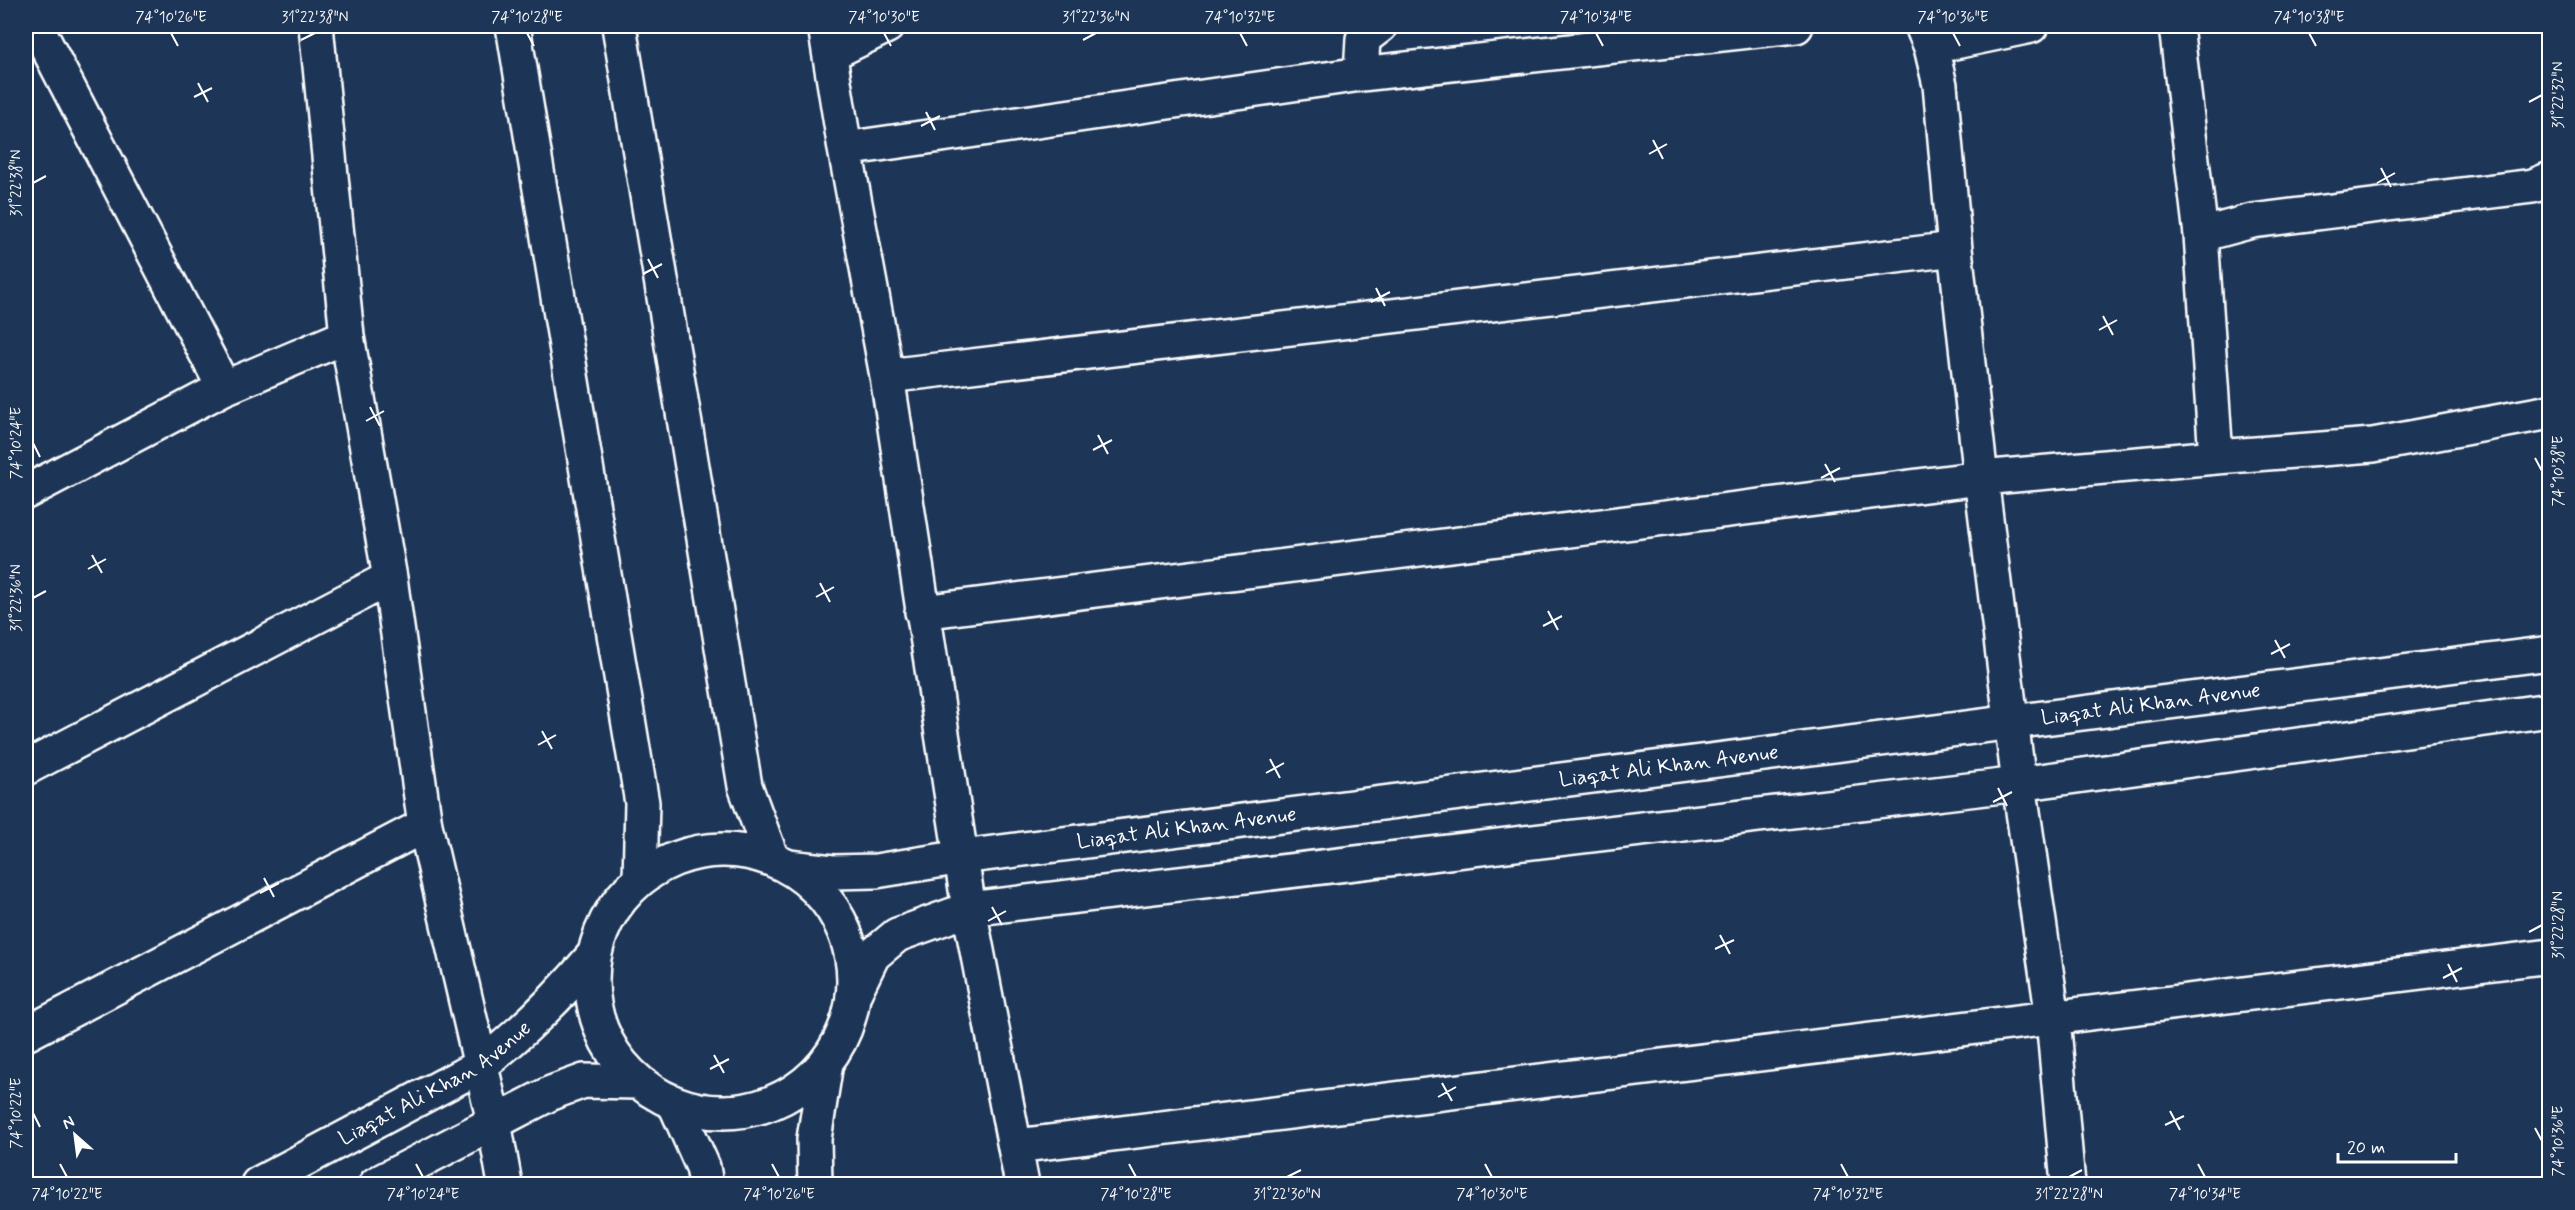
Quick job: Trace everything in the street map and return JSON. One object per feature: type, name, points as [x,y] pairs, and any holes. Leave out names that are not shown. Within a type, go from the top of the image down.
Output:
[{"type":"street","points":[[316,26],[347,336],[390,578],[425,825],[494,1122],[505,1185]]},
{"type":"street","points":[[513,26],[642,803],[640,879]]},
{"type":"street","points":[[619,26],[745,786],[780,863],[814,887],[835,912],[851,953],[853,996]]},
{"type":"street","points":[[887,26],[827,40],[887,376],[969,909],[1022,1185]]},
{"type":"street","points":[[1360,74],[1363,39],[1380,26]]},
{"type":"street","points":[[845,149],[1360,74],[1796,26]]},
{"type":"street","points":[[2031,26],[1927,36],[1940,85],[1955,249],[1981,478],[2019,784],[2052,1018],[2068,1185]]},
{"type":"street","points":[[2176,26],[2201,235],[2216,457]]},
{"type":"street","points":[[40,33],[224,388]]},
{"type":"street","points":[[2201,235],[2252,221],[2533,186],[2550,179]]},
{"type":"street","points":[[887,376],[1955,249]]},
{"type":"street","points":[[26,492],[224,388],[347,336]]},
{"type":"street","points":[[922,612],[1981,478],[2373,445],[2550,412]]},
{"type":"street","points":[[26,768],[390,578]]},
{"type":"street","name":"Liaqat Ali Khan Avenue","points":[[258,1185],[480,1066],[511,1042],[564,992],[593,956],[599,934],[609,914],[623,895],[640,879],[669,861],[703,852],[737,850],[780,863],[833,872],[876,871],[962,857],[2550,653]]},
{"type":"street","points":[[593,956],[590,980],[596,1018],[611,1053],[637,1082],[675,1104],[707,1112],[740,1112],[773,1103],[802,1086],[826,1063],[844,1031],[853,996],[873,955],[897,935],[969,909],[2019,784],[2550,710]]},
{"type":"street","points":[[26,1034],[425,825]]},
{"type":"street","points":[[1016,1146],[2550,956]]},
{"type":"street","points":[[815,1185],[814,1139],[826,1063]]},
{"type":"street","points":[[376,1185],[551,1093],[584,1081],[637,1082]]},
{"type":"street","points":[[675,1104],[703,1167],[706,1185]]}]
